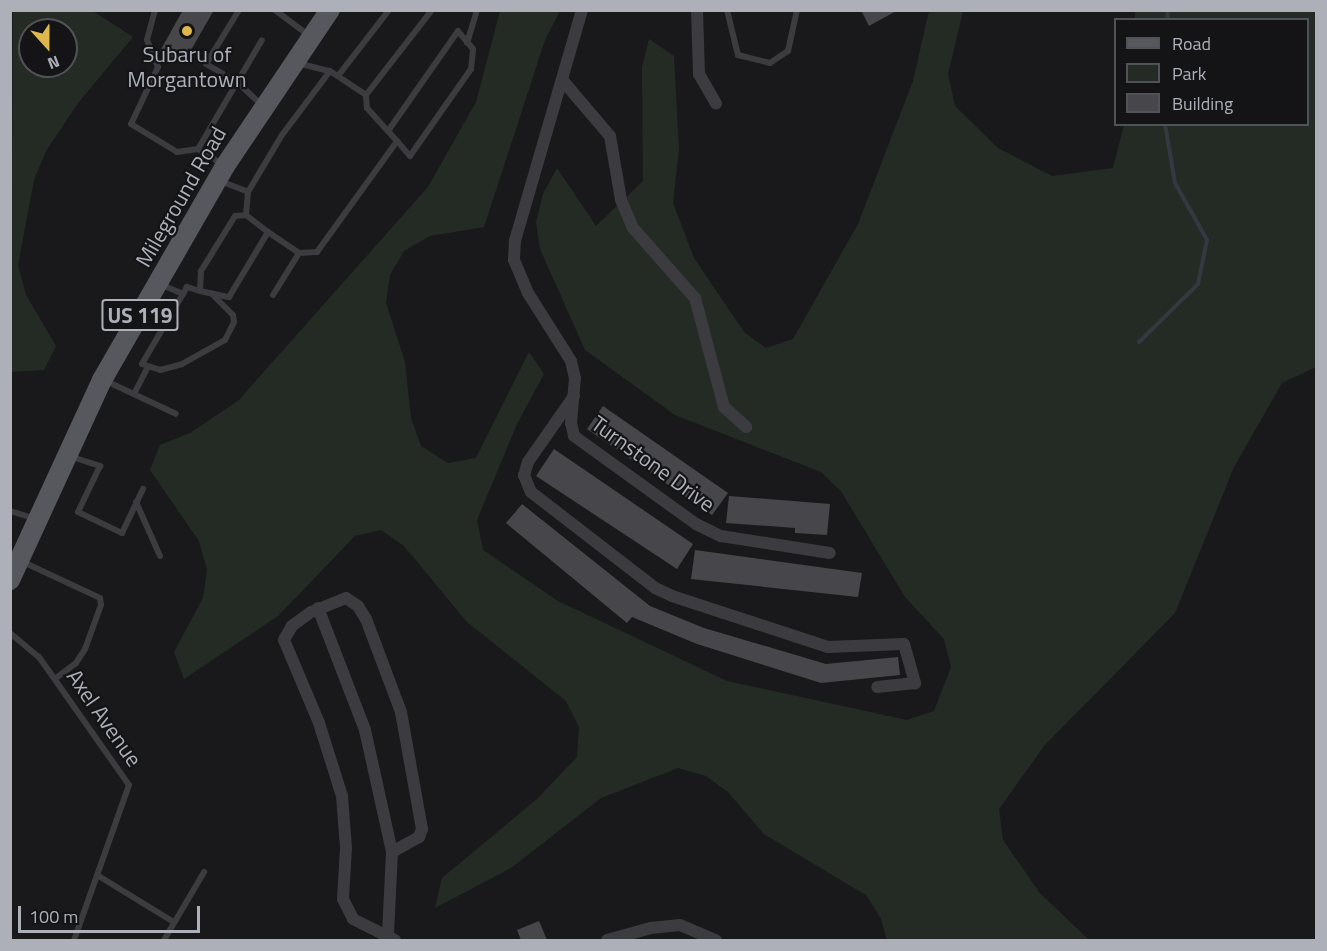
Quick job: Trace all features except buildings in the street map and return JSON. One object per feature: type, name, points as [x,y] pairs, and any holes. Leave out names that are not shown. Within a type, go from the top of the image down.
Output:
[{"type":"main road","name":"Mileground Road","points":[[10,579],[65,454],[102,380],[262,106],[330,10]]},
{"type":"street","name":"Turnstone Drive","points":[[582,10],[564,82],[515,240],[514,260],[528,293],[571,361],[575,395],[571,423],[574,436],[582,446],[696,524],[721,536],[830,554]]},
{"type":"street","points":[[697,10],[699,74],[716,104]]},
{"type":"street","points":[[564,82],[610,136],[621,200],[633,228],[695,298],[724,407],[746,427]]},
{"type":"street","points":[[575,395],[528,462],[524,475],[531,492],[655,588],[672,596],[828,647],[904,644],[915,684],[877,687]]},
{"type":"street","points":[[318,608],[365,730],[392,852],[391,938],[353,919],[343,899],[346,848],[342,796],[319,723],[284,640],[292,626],[318,608],[346,598],[358,606],[401,712],[422,829],[419,837],[392,852]]},
{"type":"street","points":[[607,940],[651,928],[680,926],[716,940]]},
{"type":"lane","points":[[154,10],[147,40],[158,67],[131,124],[177,152],[198,149]]},
{"type":"lane","points":[[239,10],[206,64],[236,81],[262,106]]},
{"type":"lane","points":[[275,10],[311,38]]},
{"type":"lane","points":[[338,76],[389,10]]},
{"type":"lane","points":[[387,131],[458,31],[473,49],[471,69],[410,156],[387,131],[367,108],[366,95],[432,10]]},
{"type":"lane","points":[[467,43],[477,10]]},
{"type":"lane","points":[[726,10],[738,55],[768,63],[788,51],[797,10]]},
{"type":"lane","points":[[198,149],[262,40]]},
{"type":"lane","points":[[293,63],[330,71],[366,95]]},
{"type":"lane","points":[[246,215],[248,192],[282,135],[330,71]]},
{"type":"lane","points":[[200,291],[201,271],[235,216],[246,215],[299,253],[317,252],[397,141]]},
{"type":"lane","points":[[198,149],[221,173],[248,192]]},
{"type":"lane","points":[[211,293],[233,315],[234,322],[225,340],[182,364],[160,370],[148,368],[142,364],[187,287],[229,297],[268,232]]},
{"type":"lane","points":[[273,296],[299,253]]},
{"type":"lane","points":[[158,283],[183,294]]},
{"type":"lane","points":[[134,394],[148,368]]},
{"type":"lane","points":[[102,380],[176,414]]},
{"type":"lane","points":[[65,454],[100,466],[78,512],[122,533],[143,489]]},
{"type":"lane","points":[[136,502],[160,556]]},
{"type":"lane","points":[[10,511],[37,519]]},
{"type":"lane","points":[[18,560],[100,598],[101,605],[85,649],[76,663],[55,679]]},
{"type":"lane","name":"Axel Avenue","points":[[10,633],[39,657],[129,785],[74,940]]},
{"type":"lane","points":[[164,940],[172,921],[204,872]]},
{"type":"lane","points":[[97,875],[172,921]]},
{"type":"green space","points":[[13,10],[93,11],[133,37],[78,103],[46,151],[34,180],[18,265],[26,295],[56,346],[44,370],[11,372]]},
{"type":"green space","points":[[500,11],[560,11],[545,40],[484,227],[430,236],[404,251],[390,275],[386,303],[405,362],[411,418],[421,446],[448,463],[476,458],[529,352],[544,374],[517,424],[477,520],[483,550],[558,601],[727,681],[907,720],[934,711],[951,667],[944,639],[905,597],[841,491],[821,472],[675,415],[585,350],[540,249],[536,222],[543,194],[557,168],[596,226],[643,181],[642,67],[649,39],[674,56],[679,149],[673,203],[694,258],[744,332],[766,348],[793,339],[858,224],[913,81],[929,11],[963,11],[948,74],[955,106],[998,148],[1052,176],[1113,168],[1124,126],[1309,126],[1309,18],[1135,18],[1135,11],[1316,11],[1316,367],[1282,383],[1234,467],[1175,613],[1044,746],[999,809],[1003,840],[1039,892],[1089,940],[887,940],[881,919],[867,896],[764,834],[728,792],[706,776],[678,768],[601,798],[511,868],[435,908],[442,878],[537,799],[577,757],[579,727],[566,701],[467,622],[404,546],[381,530],[355,536],[278,616],[184,679],[174,652],[203,598],[207,570],[199,541],[150,470],[160,445],[190,433],[239,400],[428,187],[476,102]]},
{"type":"waterway","points":[[1167,18],[1168,10]]},
{"type":"waterway","points":[[1139,342],[1198,284],[1207,240],[1175,183],[1165,126]]},
{"type":"place","name":"Subaru of Morgantown","points":[[187,31]]}]
